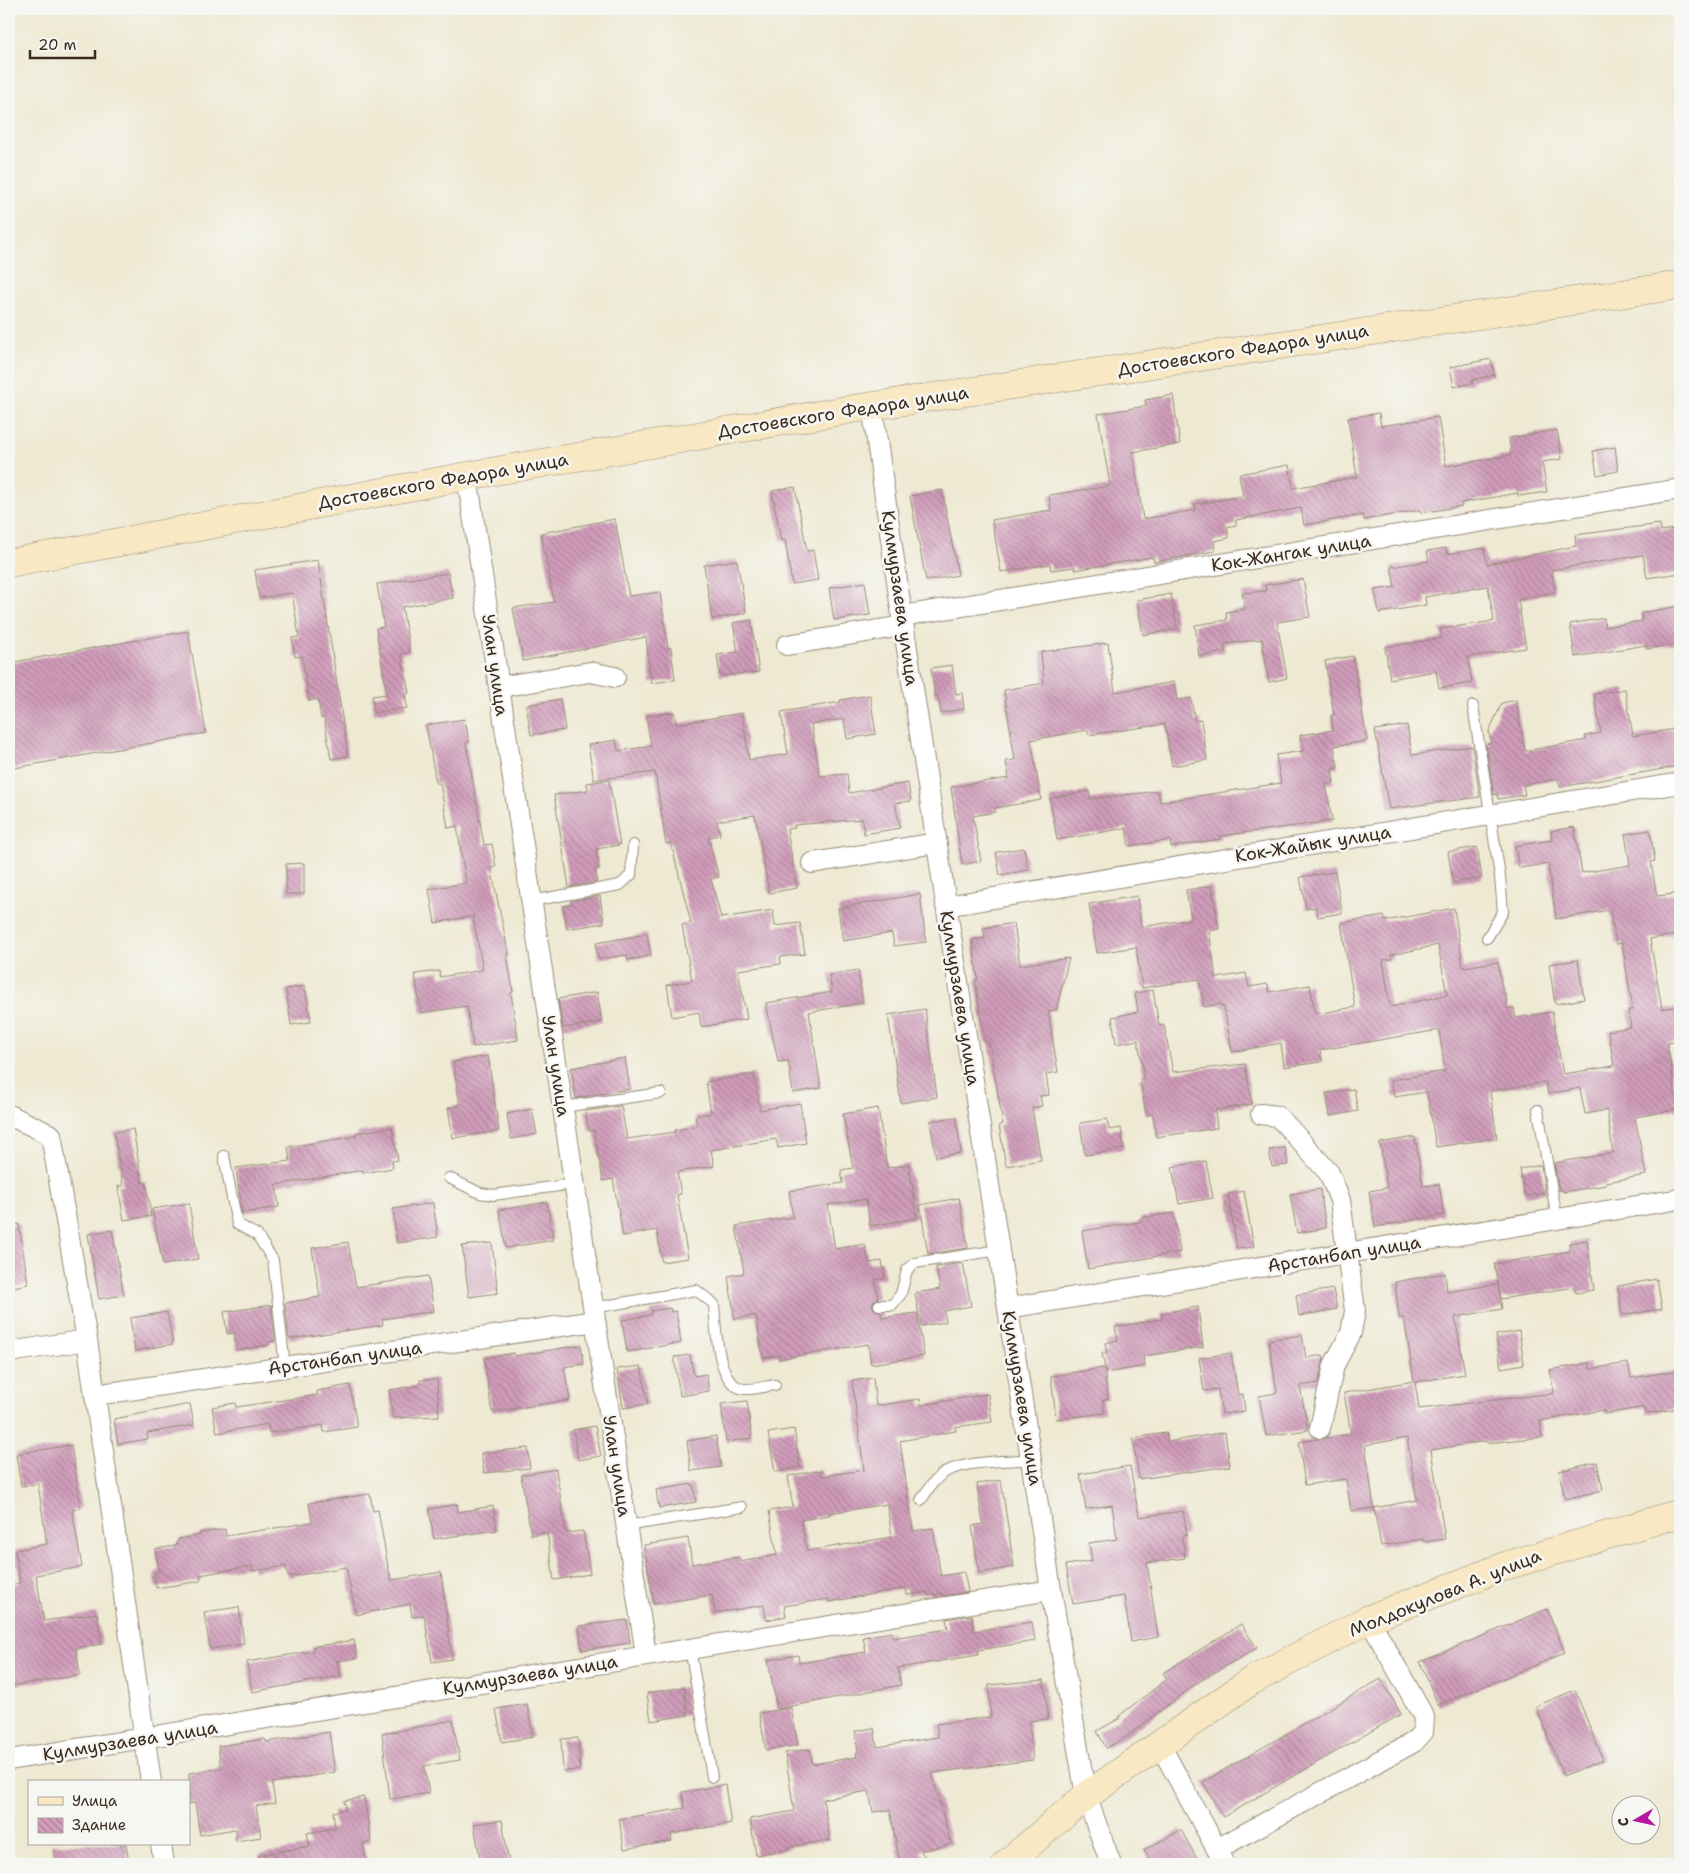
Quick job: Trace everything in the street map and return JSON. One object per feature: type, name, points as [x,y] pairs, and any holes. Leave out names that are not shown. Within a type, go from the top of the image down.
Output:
[{"type":"main road","name":"Достоевского Федора улица","points":[[9,563],[467,476],[872,406],[1680,285]]},
{"type":"main road","name":"Молдокулова А. улица","points":[[1006,1864],[1086,1796],[1252,1681],[1369,1619],[1505,1566],[1680,1513]]},
{"type":"street","name":"Кулмурзаева улица","points":[[872,406],[902,621],[1051,1590],[1086,1796],[1111,1864]]},
{"type":"street","name":"Улан улица","points":[[467,476],[646,1655]]},
{"type":"street","name":"Кок-Жангак улица","points":[[788,645],[902,621],[1680,489]]},
{"type":"street","points":[[499,687],[590,672],[615,677]]},
{"type":"street","name":"Кок-Жайык улица","points":[[946,906],[1680,783]]},
{"type":"street","points":[[812,863],[936,843]]},
{"type":"street","points":[[1261,1114],[1277,1116],[1329,1173],[1340,1200],[1355,1311],[1351,1333],[1334,1365],[1331,1387],[1320,1428]]},
{"type":"street","points":[[9,1115],[51,1136],[87,1340],[151,1780]]},
{"type":"street","name":"Арстанбап улица","points":[[1008,1308],[1680,1199]]},
{"type":"street","name":"Арстанбап улица","points":[[95,1395],[285,1367],[594,1315]]},
{"type":"street","points":[[9,1352],[87,1340]]},
{"type":"street","name":"Кулмурзаева улица","points":[[9,1760],[1051,1590]]},
{"type":"street","points":[[1160,1745],[1221,1857],[1414,1742],[1423,1732],[1424,1718],[1369,1619]]},
{"type":"street","points":[[161,1846],[164,1864]]},
{"type":"lane","points":[[1473,706],[1500,876],[1503,912],[1487,938]]},
{"type":"lane","points":[[531,901],[620,885],[631,875],[634,845]]},
{"type":"lane","points":[[562,1107],[661,1093]]},
{"type":"lane","points":[[1538,1110],[1557,1219]]},
{"type":"lane","points":[[224,1156],[237,1224],[257,1235],[273,1260],[285,1367]]},
{"type":"lane","points":[[449,1178],[480,1193],[493,1194],[574,1184]]},
{"type":"lane","points":[[879,1305],[892,1305],[902,1294],[907,1270],[915,1263],[999,1250]]},
{"type":"lane","points":[[594,1315],[696,1290],[714,1304],[722,1365],[728,1380],[744,1389],[775,1384]]},
{"type":"lane","points":[[921,1500],[934,1482],[946,1472],[966,1466],[1032,1459]]},
{"type":"lane","points":[[626,1526],[742,1507]]},
{"type":"lane","points":[[690,1648],[712,1777]]},
{"type":"building","points":[[1491,359],[1494,375],[1472,380],[1473,383],[1454,387],[1450,367]]},
{"type":"building","points":[[1173,395],[1180,444],[1133,452],[1143,519],[1196,510],[1195,504],[1243,496],[1239,474],[1289,465],[1293,488],[1357,477],[1348,418],[1379,413],[1381,426],[1438,417],[1446,466],[1511,455],[1509,438],[1557,430],[1562,459],[1542,462],[1547,492],[1518,496],[1518,493],[1461,503],[1462,506],[1421,513],[1420,510],[1364,520],[1363,515],[1304,525],[1301,508],[1236,520],[1236,525],[1227,527],[1229,538],[1214,541],[1215,551],[1154,562],[1153,557],[1075,570],[1075,567],[1051,570],[1050,564],[1001,572],[992,520],[1051,510],[1049,495],[1110,486],[1098,414],[1146,406],[1145,400]]},
{"type":"building","points":[[1615,447],[1618,471],[1597,475],[1593,451]]},
{"type":"building","points":[[795,487],[807,551],[813,550],[818,580],[792,584],[785,540],[781,541],[772,491]]},
{"type":"building","points":[[942,490],[958,575],[926,581],[910,496]]},
{"type":"building","points":[[615,519],[629,596],[660,592],[668,648],[671,648],[675,680],[651,683],[646,637],[523,661],[513,608],[554,602],[541,533]]},
{"type":"building","points":[[1660,524],[1661,531],[1680,528],[1680,573],[1647,578],[1643,555],[1551,570],[1555,592],[1518,600],[1526,648],[1468,657],[1472,683],[1439,688],[1436,671],[1390,679],[1385,647],[1442,638],[1440,629],[1494,621],[1488,586],[1425,597],[1426,605],[1379,613],[1375,590],[1395,587],[1391,567],[1429,561],[1427,551],[1446,548],[1447,554],[1484,548],[1487,564],[1576,546],[1575,535]]},
{"type":"building","points":[[318,560],[348,756],[331,759],[324,718],[321,718],[318,699],[309,701],[302,656],[295,657],[292,638],[299,637],[292,593],[259,598],[255,570]]},
{"type":"building","points":[[737,560],[746,613],[712,619],[704,565]]},
{"type":"building","points":[[448,573],[453,598],[402,607],[410,652],[401,654],[409,693],[405,694],[407,708],[374,713],[372,696],[387,694],[376,628],[384,627],[377,584]]},
{"type":"building","points":[[1303,579],[1310,617],[1277,622],[1287,678],[1269,682],[1262,639],[1224,644],[1225,652],[1199,656],[1195,625],[1227,620],[1226,612],[1245,609],[1242,593],[1266,591],[1265,585]]},
{"type":"building","points":[[865,582],[870,615],[834,620],[829,588]]},
{"type":"building","points":[[1171,594],[1177,629],[1143,635],[1137,600]]},
{"type":"building","points":[[1680,606],[1680,643],[1647,649],[1646,645],[1575,657],[1570,624],[1604,618],[1605,627],[1642,621],[1641,613]]},
{"type":"building","points":[[751,620],[759,672],[720,676],[717,655],[738,652],[733,623]]},
{"type":"building","points":[[188,631],[206,733],[9,769],[9,663]]},
{"type":"building","points":[[1108,643],[1115,692],[1174,682],[1177,700],[1191,698],[1195,721],[1201,720],[1207,760],[1172,766],[1165,724],[1089,735],[1088,730],[1031,740],[1041,800],[995,808],[995,812],[973,816],[981,861],[962,865],[951,787],[1009,778],[1006,761],[1015,760],[1004,690],[1044,683],[1041,652]]},
{"type":"building","points":[[1353,656],[1367,741],[1334,746],[1338,768],[1332,769],[1334,783],[1326,784],[1332,821],[1220,836],[1220,839],[1171,847],[1170,840],[1129,846],[1126,828],[1057,840],[1050,798],[1089,791],[1090,799],[1158,791],[1160,802],[1281,783],[1276,755],[1303,751],[1300,735],[1333,730],[1331,715],[1334,715],[1325,661]]},
{"type":"building","points":[[952,665],[956,694],[962,693],[964,709],[941,713],[938,696],[935,697],[931,668]]},
{"type":"building","points":[[1625,689],[1633,736],[1680,728],[1680,766],[1560,787],[1558,779],[1523,785],[1525,795],[1498,799],[1497,794],[1494,795],[1486,744],[1491,743],[1489,731],[1502,703],[1516,700],[1525,751],[1586,740],[1585,736],[1601,733],[1594,694]]},
{"type":"building","points":[[870,695],[876,734],[847,739],[844,719],[811,724],[820,776],[847,774],[849,793],[908,783],[911,801],[895,803],[900,828],[864,834],[862,819],[794,825],[795,828],[787,829],[797,888],[769,893],[755,815],[717,821],[720,835],[708,837],[719,877],[711,879],[721,918],[773,910],[775,926],[800,923],[805,954],[780,957],[781,964],[738,970],[747,1019],[701,1027],[699,1012],[672,1017],[667,985],[692,981],[682,925],[691,923],[671,843],[666,844],[655,772],[594,780],[588,745],[616,740],[618,751],[651,746],[646,716],[674,712],[676,724],[742,713],[749,760],[788,754],[781,712]]},
{"type":"building","points":[[560,699],[565,730],[531,735],[526,705]]},
{"type":"building","points":[[465,719],[469,742],[466,743],[484,845],[492,844],[496,867],[491,868],[509,956],[507,956],[518,1040],[473,1047],[467,1006],[421,1013],[415,974],[439,971],[440,977],[483,970],[473,916],[435,923],[429,889],[466,883],[457,826],[448,828],[440,783],[436,783],[426,725]]},
{"type":"building","points":[[1407,725],[1412,755],[1472,746],[1480,797],[1389,809],[1375,730]]},
{"type":"building","points":[[609,780],[620,845],[596,849],[599,868],[595,869],[597,882],[569,887],[554,795],[588,790],[587,783]]},
{"type":"building","points":[[1574,827],[1582,873],[1630,865],[1625,834],[1650,830],[1655,861],[1651,862],[1657,896],[1674,894],[1680,934],[1650,939],[1662,1009],[1680,1006],[1680,1041],[1667,1043],[1678,1109],[1635,1117],[1646,1175],[1606,1182],[1606,1185],[1563,1192],[1563,1190],[1559,1190],[1554,1163],[1613,1153],[1607,1110],[1585,1114],[1580,1088],[1548,1094],[1546,1082],[1490,1091],[1497,1138],[1436,1147],[1427,1092],[1394,1097],[1391,1080],[1445,1071],[1439,1030],[1320,1050],[1322,1062],[1284,1067],[1281,1043],[1232,1052],[1224,1007],[1221,1004],[1204,1007],[1199,979],[1142,988],[1136,947],[1097,953],[1089,904],[1137,896],[1141,927],[1191,919],[1186,890],[1212,886],[1219,929],[1209,931],[1216,978],[1246,973],[1249,987],[1268,984],[1269,992],[1310,985],[1315,1014],[1355,1007],[1341,923],[1384,916],[1385,921],[1454,908],[1463,967],[1498,962],[1503,994],[1505,993],[1508,1009],[1514,1008],[1516,1018],[1552,1012],[1563,1074],[1614,1066],[1608,1031],[1631,1027],[1628,1010],[1633,1010],[1622,943],[1616,944],[1610,910],[1556,919],[1548,864],[1519,868],[1515,846],[1552,840],[1551,831]],"holes":[[[1438,945],[1447,995],[1390,1007],[1383,960],[1392,959],[1391,955]]]},
{"type":"building","points":[[1477,847],[1482,878],[1453,883],[1448,852]]},
{"type":"building","points":[[1024,848],[1028,870],[1000,875],[996,852]]},
{"type":"building","points":[[304,863],[304,894],[286,894],[286,864]]},
{"type":"building","points":[[1335,872],[1342,913],[1318,917],[1316,907],[1306,909],[1300,877]]},
{"type":"building","points":[[920,894],[926,942],[894,946],[892,933],[843,941],[838,908]]},
{"type":"building","points":[[600,896],[604,923],[567,929],[563,906],[572,904],[571,901]]},
{"type":"building","points":[[1014,923],[1020,965],[1069,958],[1056,1010],[1048,1011],[1058,1072],[1046,1074],[1049,1095],[1040,1096],[1042,1106],[1032,1108],[1041,1160],[1006,1166],[999,1125],[1003,1124],[989,1042],[985,1042],[975,980],[978,980],[972,940],[985,938],[983,928]]},
{"type":"building","points":[[647,934],[651,956],[628,960],[627,955],[598,959],[596,943]]},
{"type":"building","points":[[1578,960],[1584,999],[1555,1004],[1549,964]]},
{"type":"building","points":[[858,970],[863,1003],[809,1012],[821,1088],[793,1093],[788,1061],[778,1062],[766,1003],[832,992],[829,975]]},
{"type":"building","points":[[305,986],[311,1022],[291,1025],[286,989]]},
{"type":"building","points":[[1153,990],[1159,1026],[1164,1025],[1173,1072],[1245,1064],[1252,1104],[1215,1110],[1217,1128],[1156,1137],[1153,1114],[1146,1115],[1140,1079],[1144,1079],[1138,1040],[1116,1044],[1112,1017],[1138,1012],[1135,993]]},
{"type":"building","points":[[597,992],[602,1022],[563,1028],[558,999]]},
{"type":"building","points":[[925,1009],[937,1097],[901,1103],[888,1015]]},
{"type":"building","points":[[488,1056],[499,1131],[453,1138],[448,1108],[460,1105],[453,1062]]},
{"type":"building","points":[[625,1058],[630,1089],[576,1098],[571,1068]]},
{"type":"building","points":[[754,1074],[760,1110],[800,1103],[806,1143],[778,1148],[776,1139],[711,1150],[714,1166],[677,1172],[681,1194],[677,1195],[688,1258],[662,1262],[657,1230],[623,1236],[613,1179],[603,1181],[594,1130],[589,1131],[585,1111],[621,1106],[627,1139],[675,1132],[675,1130],[697,1126],[695,1116],[711,1113],[706,1082]]},
{"type":"building","points":[[1354,1089],[1358,1111],[1330,1116],[1326,1093]]},
{"type":"building","points":[[878,1108],[887,1168],[909,1164],[917,1218],[870,1226],[866,1199],[828,1205],[835,1249],[865,1244],[869,1263],[882,1261],[885,1278],[875,1280],[878,1298],[873,1302],[873,1308],[881,1312],[882,1318],[917,1313],[924,1356],[871,1364],[868,1344],[779,1359],[779,1355],[763,1358],[756,1315],[735,1319],[728,1276],[744,1273],[736,1226],[793,1217],[789,1191],[843,1183],[841,1170],[853,1168],[843,1114]]},
{"type":"building","points":[[532,1109],[537,1134],[511,1139],[507,1114]]},
{"type":"building","points":[[956,1117],[961,1153],[936,1157],[930,1121]]},
{"type":"building","points":[[1107,1119],[1109,1130],[1121,1128],[1124,1149],[1085,1155],[1080,1123]]},
{"type":"building","points":[[392,1127],[398,1160],[392,1161],[393,1168],[363,1173],[363,1170],[276,1185],[279,1207],[242,1213],[236,1168],[290,1161],[288,1147],[357,1136],[356,1133]]},
{"type":"building","points":[[133,1129],[142,1183],[146,1182],[151,1216],[124,1220],[118,1186],[123,1186],[114,1132]]},
{"type":"building","points":[[1415,1137],[1423,1186],[1439,1184],[1444,1215],[1375,1227],[1369,1191],[1387,1188],[1380,1143]]},
{"type":"building","points":[[1285,1148],[1288,1165],[1272,1167],[1269,1150]]},
{"type":"building","points":[[1206,1161],[1213,1198],[1179,1204],[1172,1167]]},
{"type":"building","points":[[1541,1165],[1545,1193],[1525,1196],[1520,1169]]},
{"type":"building","points":[[1320,1189],[1326,1228],[1297,1233],[1290,1194]]},
{"type":"building","points":[[1244,1191],[1254,1247],[1237,1249],[1228,1194]]},
{"type":"building","points":[[959,1198],[968,1248],[928,1254],[920,1205]]},
{"type":"building","points":[[547,1202],[553,1240],[506,1248],[499,1210]]},
{"type":"building","points":[[189,1203],[198,1259],[163,1265],[152,1209]]},
{"type":"building","points":[[433,1203],[438,1237],[397,1243],[393,1209]]},
{"type":"building","points":[[1174,1213],[1180,1252],[1088,1269],[1082,1231],[1140,1222],[1140,1218]]},
{"type":"building","points":[[19,1224],[28,1284],[9,1288],[9,1225]]},
{"type":"building","points":[[112,1230],[124,1295],[99,1299],[88,1234]]},
{"type":"building","points":[[1587,1240],[1594,1290],[1576,1293],[1575,1287],[1501,1299],[1494,1264],[1570,1251],[1569,1243]]},
{"type":"building","points":[[348,1242],[356,1287],[428,1276],[434,1311],[382,1319],[383,1325],[289,1339],[285,1303],[320,1297],[312,1248]]},
{"type":"building","points":[[492,1243],[498,1293],[469,1297],[462,1246]]},
{"type":"building","points":[[963,1263],[971,1306],[944,1311],[946,1322],[921,1326],[915,1293],[940,1289],[936,1267]]},
{"type":"building","points":[[1445,1273],[1447,1292],[1498,1284],[1502,1309],[1455,1317],[1465,1374],[1415,1382],[1419,1409],[1554,1393],[1550,1370],[1589,1363],[1590,1369],[1628,1363],[1631,1378],[1680,1370],[1680,1408],[1646,1414],[1645,1407],[1605,1414],[1604,1410],[1540,1421],[1542,1437],[1487,1443],[1486,1441],[1431,1450],[1445,1539],[1424,1542],[1423,1539],[1381,1546],[1374,1508],[1351,1511],[1346,1479],[1305,1485],[1299,1442],[1351,1434],[1344,1393],[1414,1381],[1404,1318],[1399,1318],[1395,1282]],"holes":[[[1407,1438],[1417,1500],[1374,1508],[1365,1445]]]},
{"type":"building","points":[[1657,1279],[1662,1309],[1622,1315],[1618,1286]]},
{"type":"building","points":[[1333,1289],[1337,1309],[1299,1316],[1296,1295]]},
{"type":"building","points":[[271,1305],[275,1341],[269,1342],[269,1345],[237,1350],[234,1333],[227,1334],[224,1312]]},
{"type":"building","points":[[1198,1307],[1203,1347],[1143,1356],[1145,1366],[1106,1373],[1102,1353],[1107,1353],[1105,1343],[1118,1340],[1115,1327],[1162,1319],[1161,1313]]},
{"type":"building","points":[[670,1308],[671,1312],[676,1311],[681,1343],[627,1352],[622,1320],[651,1315],[651,1311]]},
{"type":"building","points":[[167,1312],[173,1344],[135,1351],[130,1318]]},
{"type":"building","points":[[1519,1331],[1524,1364],[1501,1368],[1496,1335]]},
{"type":"building","points":[[1302,1335],[1306,1358],[1323,1355],[1324,1359],[1318,1383],[1300,1386],[1308,1430],[1266,1436],[1259,1396],[1277,1393],[1269,1340]]},
{"type":"building","points":[[581,1345],[584,1364],[564,1367],[570,1400],[492,1412],[484,1358],[514,1353],[514,1356]]},
{"type":"building","points":[[1231,1353],[1238,1395],[1243,1394],[1245,1411],[1222,1414],[1218,1389],[1204,1391],[1199,1358]]},
{"type":"building","points":[[690,1355],[694,1376],[706,1374],[709,1391],[680,1396],[674,1357]]},
{"type":"building","points":[[641,1366],[648,1404],[623,1408],[617,1369]]},
{"type":"building","points":[[1104,1368],[1108,1399],[1103,1400],[1104,1413],[1056,1419],[1051,1376]]},
{"type":"building","points":[[873,1378],[876,1406],[920,1399],[921,1405],[988,1394],[992,1422],[955,1427],[956,1431],[900,1441],[913,1531],[933,1528],[941,1576],[964,1572],[968,1592],[943,1596],[942,1593],[929,1596],[928,1592],[907,1595],[906,1588],[829,1602],[829,1599],[784,1606],[786,1616],[766,1620],[764,1605],[715,1613],[712,1595],[654,1604],[644,1545],[688,1538],[692,1564],[739,1557],[740,1562],[777,1555],[769,1511],[793,1507],[788,1476],[821,1470],[822,1476],[864,1470],[852,1381]],"holes":[[[887,1504],[892,1537],[807,1551],[801,1520],[829,1515],[829,1513]]]},
{"type":"building","points":[[437,1379],[439,1416],[393,1418],[389,1390],[420,1385],[420,1380]]},
{"type":"building","points":[[350,1385],[357,1427],[324,1432],[323,1425],[269,1433],[268,1424],[217,1433],[212,1407],[235,1403],[236,1407],[318,1395],[317,1391]]},
{"type":"building","points":[[747,1401],[752,1438],[726,1442],[721,1404]]},
{"type":"building","points":[[190,1404],[194,1425],[147,1433],[148,1439],[118,1444],[114,1419]]},
{"type":"building","points":[[595,1426],[601,1456],[578,1460],[573,1430]]},
{"type":"building","points":[[794,1429],[800,1467],[775,1472],[768,1433]]},
{"type":"building","points":[[1225,1432],[1230,1466],[1139,1479],[1133,1438],[1166,1433],[1168,1442]]},
{"type":"building","points":[[716,1436],[721,1467],[691,1471],[687,1441]]},
{"type":"building","points":[[71,1445],[81,1508],[72,1510],[82,1567],[36,1575],[44,1621],[97,1613],[102,1644],[76,1648],[80,1675],[11,1686],[9,1672],[9,1585],[20,1583],[15,1550],[47,1544],[38,1484],[21,1486],[16,1454]]},
{"type":"building","points":[[528,1448],[530,1468],[484,1473],[481,1453]]},
{"type":"building","points":[[1597,1462],[1603,1490],[1565,1499],[1559,1471]]},
{"type":"building","points":[[1130,1466],[1139,1517],[1183,1511],[1187,1535],[1182,1536],[1185,1558],[1147,1563],[1158,1637],[1131,1642],[1124,1596],[1073,1604],[1066,1565],[1092,1561],[1089,1543],[1117,1539],[1112,1505],[1086,1509],[1080,1474]]},
{"type":"building","points":[[556,1469],[566,1533],[583,1531],[590,1574],[554,1580],[547,1532],[531,1535],[521,1475]]},
{"type":"building","points":[[1001,1480],[1014,1567],[979,1573],[972,1526],[983,1524],[977,1484]]},
{"type":"building","points":[[693,1484],[696,1502],[659,1508],[656,1490]]},
{"type":"building","points":[[370,1494],[373,1511],[378,1510],[392,1580],[441,1572],[452,1659],[432,1662],[424,1615],[412,1617],[410,1604],[356,1615],[346,1567],[288,1577],[286,1566],[253,1571],[252,1566],[200,1575],[201,1581],[156,1588],[154,1576],[159,1569],[155,1549],[175,1546],[179,1539],[200,1535],[200,1533],[225,1529],[226,1536],[312,1522],[309,1503]]},
{"type":"building","points":[[457,1504],[458,1512],[493,1506],[497,1530],[434,1539],[429,1509]]},
{"type":"building","points":[[239,1607],[244,1644],[210,1649],[204,1612]]},
{"type":"building","points":[[1547,1609],[1565,1653],[1438,1705],[1420,1662]]},
{"type":"building","points":[[972,1615],[974,1631],[1032,1622],[1035,1641],[978,1650],[978,1655],[898,1668],[901,1685],[777,1709],[768,1660],[798,1655],[799,1663],[866,1652],[863,1637],[892,1632],[893,1638],[948,1629],[946,1619]]},
{"type":"building","points":[[627,1620],[630,1643],[582,1650],[579,1626]]},
{"type":"building","points":[[1241,1624],[1257,1648],[1200,1681],[1126,1737],[1106,1748],[1097,1731],[1120,1718],[1119,1716],[1167,1679],[1163,1673]]},
{"type":"building","points":[[354,1640],[357,1658],[337,1661],[340,1676],[252,1692],[247,1662],[313,1651],[312,1647]]},
{"type":"building","points":[[1381,1679],[1401,1714],[1223,1817],[1203,1782]]},
{"type":"building","points":[[1044,1680],[1048,1719],[1029,1721],[1033,1760],[932,1773],[951,1844],[920,1851],[932,1864],[900,1864],[890,1810],[873,1812],[869,1791],[823,1799],[830,1840],[756,1855],[750,1819],[794,1811],[785,1753],[810,1749],[812,1764],[857,1757],[855,1731],[874,1728],[877,1747],[938,1737],[936,1724],[991,1717],[989,1685]]},
{"type":"building","points":[[684,1687],[688,1715],[651,1721],[647,1693]]},
{"type":"building","points":[[1575,1690],[1603,1760],[1563,1776],[1536,1706]]},
{"type":"building","points":[[527,1704],[533,1737],[502,1742],[496,1709]]},
{"type":"building","points":[[791,1708],[798,1745],[766,1750],[759,1713]]},
{"type":"building","points":[[453,1720],[460,1760],[424,1766],[429,1793],[390,1799],[382,1734]]},
{"type":"building","points":[[329,1732],[335,1772],[272,1783],[275,1803],[256,1806],[261,1837],[236,1841],[235,1829],[200,1835],[195,1803],[190,1804],[189,1773],[221,1768],[218,1746],[265,1739],[266,1742]]},
{"type":"building","points":[[578,1738],[580,1770],[563,1771],[561,1739]]},
{"type":"building","points":[[725,1785],[731,1823],[671,1834],[672,1841],[624,1849],[619,1819],[685,1808],[682,1792]]},
{"type":"building","points":[[364,1797],[371,1842],[363,1843],[367,1864],[260,1864],[259,1855],[310,1846],[307,1833],[335,1828],[333,1812],[346,1809],[344,1801]]},
{"type":"building","points":[[502,1820],[509,1864],[481,1864],[474,1824]]},
{"type":"building","points":[[1181,1830],[1200,1864],[1152,1864],[1144,1850]]},
{"type":"building","points":[[53,1846],[126,1846],[129,1864],[56,1864]]}]
